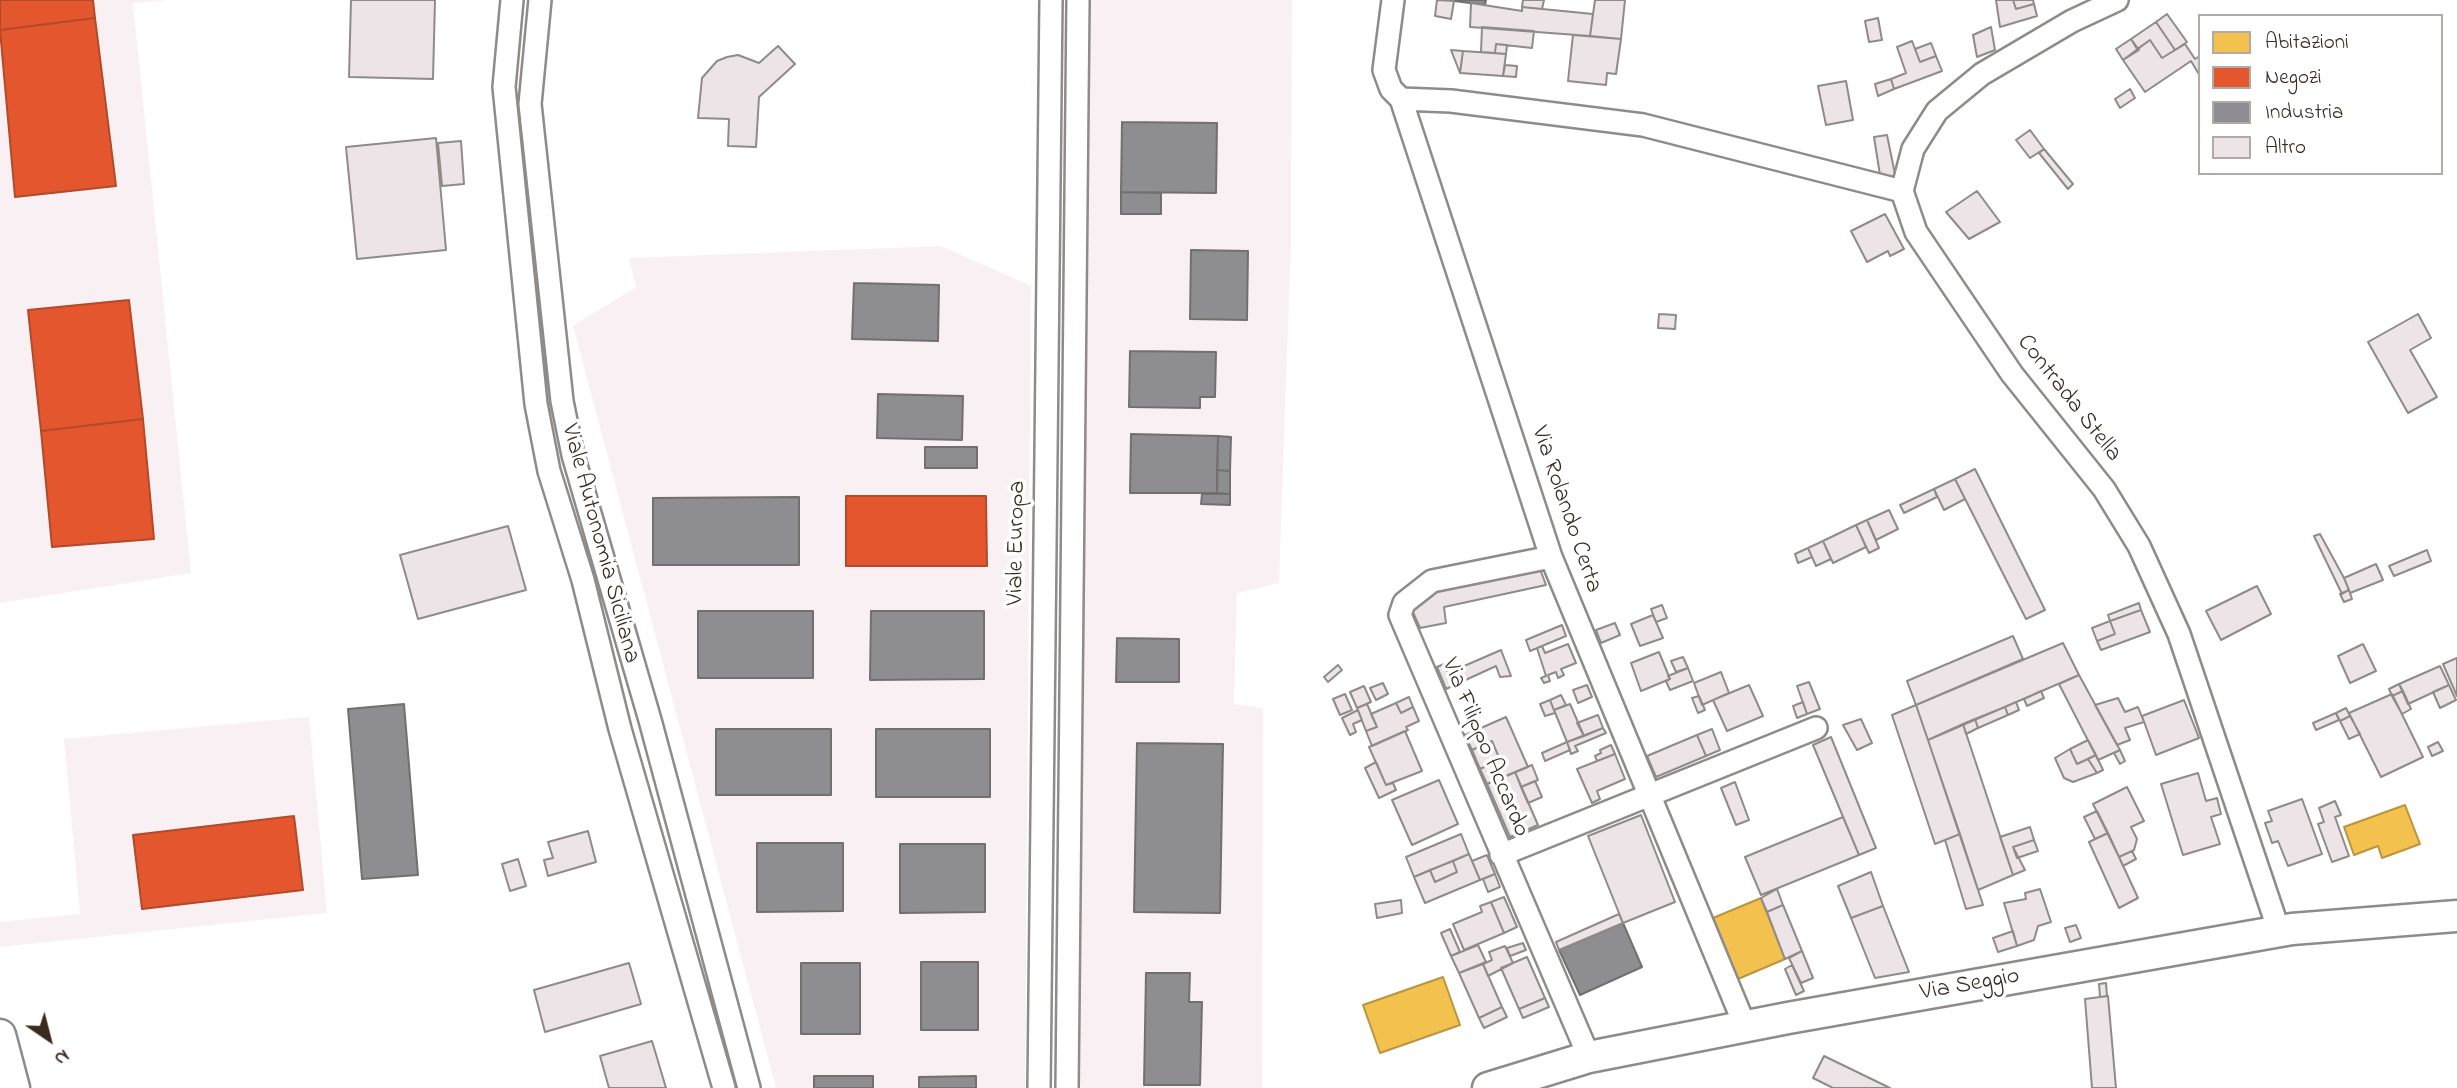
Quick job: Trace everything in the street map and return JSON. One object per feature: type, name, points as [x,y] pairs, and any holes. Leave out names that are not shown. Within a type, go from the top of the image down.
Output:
[{"type":"street","name":"Viale Autonomia Siciliana","points":[[512,0],[504,88],[539,417],[549,471],[583,580],[620,729],[724,1088]]},
{"type":"street","name":"Viale Autonomia Siciliana","points":[[540,0],[530,104],[561,387],[570,441],[749,1088]]},
{"type":"street","name":"Viale Europa","points":[[1039,1088],[1051,0]]},
{"type":"street","points":[[1067,1088],[1079,0]]},
{"type":"street","name":"Via Rolando Certa","points":[[1393,0],[1384,70],[1391,89],[1401,99],[1551,557],[1745,1026]]},
{"type":"street","points":[[1401,99],[1451,101],[1643,125],[1902,191],[1913,149],[1937,111],[1982,74],[2073,21],[2117,0]]},
{"type":"street","name":"Contrada Stella","points":[[1902,191],[1916,232],[1923,243],[2012,374],[2104,489],[2139,546],[2179,634],[2279,931]]},
{"type":"street","name":"Via Filippo Accardo","points":[[1551,557],[1433,581],[1404,603],[1400,615],[1589,1058]]},
{"type":"street","points":[[1501,855],[1816,728]]},
{"type":"street","name":"Via Seggio","points":[[1488,1088],[1589,1058],[1745,1026],[2279,931],[2457,916]]},
{"type":"street","points":[[0,1035],[14,1088]]},
{"type":"street","points":[[0,1083],[14,1088]]},
{"type":"shaded area","points":[[0,0],[167,0],[133,3],[191,573],[0,603]]},
{"type":"shaded area","points":[[1085,0],[1292,0],[1291,243],[1279,583],[1237,593],[1234,704],[1263,708],[1262,1088],[1077,1088]]},
{"type":"shaded area","points":[[941,246],[1031,286],[1025,1088],[776,1088],[573,326],[636,287],[629,258]]},
{"type":"shaded area","points":[[309,717],[327,913],[0,947],[0,922],[80,914],[64,739]]},
{"type":"building: Abitazioni","points":[[2405,805],[2420,844],[2382,858],[2378,846],[2354,855],[2344,827]]},
{"type":"building: Abitazioni","points":[[1761,898],[1785,959],[1738,979],[1713,918]]},
{"type":"building: Abitazioni","points":[[1443,977],[1460,1025],[1380,1053],[1363,1005]]},
{"type":"building: Negozi","points":[[0,0],[93,0],[95,18],[0,30]]},
{"type":"building: Negozi","points":[[95,18],[116,186],[15,197],[0,30]]},
{"type":"building: Negozi","points":[[129,300],[143,419],[41,431],[28,310]]},
{"type":"building: Negozi","points":[[143,419],[154,539],[52,547],[41,431]]},
{"type":"building: Negozi","points":[[846,496],[986,496],[987,566],[846,566]]},
{"type":"building: Negozi","points":[[294,816],[303,890],[142,909],[133,835]]},
{"type":"building: Industria","points":[[1447,0],[1486,0],[1485,5]]},
{"type":"building: Industria","points":[[1122,122],[1217,123],[1216,193],[1121,192]]},
{"type":"building: Industria","points":[[1121,192],[1161,193],[1161,214],[1121,214]]},
{"type":"building: Industria","points":[[1191,250],[1248,251],[1247,320],[1190,319]]},
{"type":"building: Industria","points":[[854,283],[939,285],[938,341],[852,339]]},
{"type":"building: Industria","points":[[1130,351],[1216,352],[1215,397],[1200,397],[1200,408],[1129,407]]},
{"type":"building: Industria","points":[[878,394],[963,396],[962,440],[877,438]]},
{"type":"building: Industria","points":[[1131,434],[1218,436],[1217,493],[1130,493]]},
{"type":"building: Industria","points":[[1218,436],[1231,437],[1230,471],[1217,470]]},
{"type":"building: Industria","points":[[925,447],[977,447],[977,468],[925,468]]},
{"type":"building: Industria","points":[[1217,470],[1230,471],[1230,494],[1217,493]]},
{"type":"building: Industria","points":[[1202,494],[1230,494],[1230,505],[1201,504]]},
{"type":"building: Industria","points":[[799,497],[799,565],[653,565],[653,498]]},
{"type":"building: Industria","points":[[698,611],[813,611],[813,678],[698,678]]},
{"type":"building: Industria","points":[[871,611],[984,611],[984,679],[870,680]]},
{"type":"building: Industria","points":[[1117,638],[1179,639],[1179,682],[1116,682]]},
{"type":"building: Industria","points":[[404,704],[418,875],[362,879],[348,709]]},
{"type":"building: Industria","points":[[716,729],[831,729],[831,795],[716,795]]},
{"type":"building: Industria","points":[[876,729],[990,729],[990,797],[876,797]]},
{"type":"building: Industria","points":[[1137,743],[1223,744],[1220,913],[1134,912]]},
{"type":"building: Industria","points":[[757,843],[843,843],[843,911],[757,912]]},
{"type":"building: Industria","points":[[900,844],[985,844],[985,912],[900,913]]},
{"type":"building: Industria","points":[[1623,923],[1642,967],[1580,995],[1559,950]]},
{"type":"building: Industria","points":[[921,962],[978,962],[978,1030],[921,1030]]},
{"type":"building: Industria","points":[[801,963],[860,963],[860,1034],[801,1034]]},
{"type":"building: Industria","points":[[1146,973],[1190,973],[1189,1002],[1202,1002],[1200,1085],[1144,1085]]},
{"type":"building: Industria","points":[[814,1076],[873,1076],[873,1088],[814,1088]]},
{"type":"building: Industria","points":[[976,1076],[976,1088],[919,1088],[919,1077]]},
{"type":"building: Altro","points":[[351,0],[435,0],[433,79],[349,77]]},
{"type":"building: Altro","points":[[1437,0],[1454,1],[1451,19],[1435,16]]},
{"type":"building: Altro","points":[[1523,0],[1544,0],[1542,9],[1522,7]]},
{"type":"building: Altro","points":[[1595,0],[1625,0],[1621,39],[1590,36]]},
{"type":"building: Altro","points":[[1996,0],[2013,0],[2016,9],[2034,4],[2037,16],[2000,27]]},
{"type":"building: Altro","points":[[2013,0],[2033,0],[2034,4],[2016,9]]},
{"type":"building: Altro","points":[[1471,3],[1522,11],[1522,7],[1593,14],[1590,36],[1470,27]]},
{"type":"building: Altro","points":[[2167,14],[2187,42],[2175,50],[2156,22]]},
{"type":"building: Altro","points":[[1878,18],[1882,40],[1869,42],[1865,21]]},
{"type":"building: Altro","points":[[2156,22],[2175,50],[2162,58],[2150,40],[2137,49],[2131,39]]},
{"type":"building: Altro","points":[[1482,27],[1534,31],[1532,48],[1496,44],[1495,53],[1481,52]]},
{"type":"building: Altro","points":[[1991,27],[1995,50],[1977,57],[1973,35]]},
{"type":"building: Altro","points":[[1573,35],[1621,39],[1616,74],[1607,73],[1606,85],[1568,81]]},
{"type":"building: Altro","points":[[2131,39],[2139,50],[2123,60],[2116,49]]},
{"type":"building: Altro","points":[[2150,40],[2162,58],[2185,44],[2195,59],[2198,57],[2198,73],[2191,61],[2145,92],[2123,60]]},
{"type":"building: Altro","points":[[1912,41],[1920,62],[1936,56],[1942,71],[1894,89],[1891,79],[1906,73],[1897,47]]},
{"type":"building: Altro","points":[[1931,43],[1936,56],[1920,62],[1915,49]]},
{"type":"building: Altro","points":[[1496,44],[1507,45],[1506,54],[1495,53]]},
{"type":"building: Altro","points":[[778,46],[795,64],[759,97],[756,147],[728,146],[729,119],[698,118],[702,78],[717,61],[738,55],[759,63]]},
{"type":"building: Altro","points":[[1451,50],[1463,51],[1460,73]]},
{"type":"building: Altro","points":[[1463,51],[1506,54],[1503,76],[1460,73]]},
{"type":"building: Altro","points":[[1505,65],[1517,66],[1516,77],[1503,76]]},
{"type":"building: Altro","points":[[1891,79],[1894,89],[1878,96],[1875,84]]},
{"type":"building: Altro","points":[[1846,81],[1853,120],[1826,125],[1818,86]]},
{"type":"building: Altro","points":[[2130,89],[2135,98],[2120,108],[2115,99]]},
{"type":"building: Altro","points":[[2030,130],[2044,149],[2030,158],[2016,140]]},
{"type":"building: Altro","points":[[1887,135],[1896,179],[1880,175],[1874,137]]},
{"type":"building: Altro","points":[[436,138],[446,250],[357,259],[346,147]]},
{"type":"building: Altro","points":[[461,141],[464,184],[442,186],[438,143]]},
{"type":"building: Altro","points":[[2044,149],[2073,184],[2068,189],[2039,153]]},
{"type":"building: Altro","points":[[1977,191],[2000,222],[1969,239],[1946,212]]},
{"type":"building: Altro","points":[[1885,214],[1904,249],[1890,256],[1888,251],[1867,262],[1851,231]]},
{"type":"building: Altro","points":[[1659,314],[1676,315],[1675,329],[1658,328]]},
{"type":"building: Altro","points":[[2418,314],[2431,338],[2410,350],[2437,397],[2408,413],[2368,342]]},
{"type":"building: Altro","points":[[1975,469],[2045,610],[2026,619],[1955,479]]},
{"type":"building: Altro","points":[[1955,479],[1965,499],[1944,510],[1934,489]]},
{"type":"building: Altro","points":[[1934,489],[1937,497],[1904,513],[1900,505]]},
{"type":"building: Altro","points":[[1889,510],[1898,529],[1876,540],[1867,520]]},
{"type":"building: Altro","points":[[1867,520],[1879,548],[1869,553],[1856,525]]},
{"type":"building: Altro","points":[[1856,525],[1866,547],[1833,563],[1823,541]]},
{"type":"building: Altro","points":[[508,526],[526,590],[418,619],[400,555]]},
{"type":"building: Altro","points":[[2320,534],[2349,590],[2342,594],[2314,536]]},
{"type":"building: Altro","points":[[1823,541],[1831,559],[1816,566],[1808,548]]},
{"type":"building: Altro","points":[[1808,548],[1812,557],[1798,563],[1795,554]]},
{"type":"building: Altro","points":[[2427,550],[2431,561],[2394,576],[2389,566]]},
{"type":"building: Altro","points":[[2376,564],[2383,580],[2350,593],[2344,578]]},
{"type":"building: Altro","points":[[1540,569],[1546,585],[1444,607],[1446,623],[1420,628],[1412,610],[1438,591]]},
{"type":"building: Altro","points":[[2257,586],[2271,614],[2221,640],[2206,611]]},
{"type":"building: Altro","points":[[2349,590],[2352,599],[2344,602],[2340,594]]},
{"type":"building: Altro","points":[[2139,603],[2141,610],[2110,621],[2108,615]]},
{"type":"building: Altro","points":[[1662,605],[1667,618],[1656,622],[1651,609]]},
{"type":"building: Altro","points":[[2141,610],[2150,632],[2101,650],[2097,641],[2115,634],[2110,621]]},
{"type":"building: Altro","points":[[1653,615],[1663,638],[1640,646],[1631,624]]},
{"type":"building: Altro","points":[[2110,621],[2115,634],[2097,641],[2092,628]]},
{"type":"building: Altro","points":[[1615,623],[1620,635],[1601,643],[1596,630]]},
{"type":"building: Altro","points":[[1562,625],[1566,636],[1530,651],[1526,640]]},
{"type":"building: Altro","points":[[2013,636],[2023,659],[1916,705],[1907,681]]},
{"type":"building: Altro","points":[[2063,643],[2079,675],[1928,740],[1916,705]]},
{"type":"building: Altro","points":[[1568,644],[1576,663],[1561,669],[1564,675],[1558,678],[1556,672],[1548,675],[1550,681],[1544,683],[1541,678],[1546,676],[1537,648],[1542,646],[1545,653]]},
{"type":"building: Altro","points":[[2363,644],[2376,671],[2350,683],[2338,656]]},
{"type":"building: Altro","points":[[1501,650],[1511,676],[1500,677],[1496,666],[1446,689],[1437,667],[1444,664],[1448,673]]},
{"type":"building: Altro","points":[[1659,652],[1670,679],[1641,691],[1631,663]]},
{"type":"building: Altro","points":[[1683,657],[1688,668],[1676,672],[1671,661]]},
{"type":"building: Altro","points":[[2457,658],[2457,696],[2443,664]]},
{"type":"building: Altro","points":[[1338,665],[1342,670],[1328,682],[1324,677]]},
{"type":"building: Altro","points":[[2440,666],[2449,685],[2408,704],[2399,684]]},
{"type":"building: Altro","points":[[1688,668],[1693,681],[1670,690],[1666,681],[1670,679],[1668,676]]},
{"type":"building: Altro","points":[[1721,672],[1729,693],[1702,705],[1694,683]]},
{"type":"building: Altro","points":[[2079,675],[2120,750],[2098,760],[2059,684]]},
{"type":"building: Altro","points":[[1809,682],[1820,709],[1807,714],[1797,686]]},
{"type":"building: Altro","points":[[1383,683],[1388,694],[1376,700],[1370,688]]},
{"type":"building: Altro","points":[[2399,684],[2403,691],[2392,696],[2389,689]]},
{"type":"building: Altro","points":[[1587,685],[1592,697],[1578,703],[1573,690]]},
{"type":"building: Altro","points":[[1749,685],[1763,716],[1727,731],[1713,700]]},
{"type":"building: Altro","points":[[2449,685],[2456,700],[2440,708],[2433,692]]},
{"type":"building: Altro","points":[[1364,686],[1371,702],[1357,708],[1350,692]]},
{"type":"building: Altro","points":[[2041,691],[2044,698],[2027,706],[2024,699]]},
{"type":"building: Altro","points":[[2403,691],[2411,709],[2402,714],[2392,696]]},
{"type":"building: Altro","points":[[1345,694],[1352,710],[1340,715],[1333,699]]},
{"type":"building: Altro","points":[[2392,694],[2423,757],[2381,777],[2349,713]]},
{"type":"building: Altro","points":[[1561,695],[1566,705],[1554,710],[1550,700]]},
{"type":"building: Altro","points":[[1699,696],[1705,710],[1698,713],[1692,698]]},
{"type":"building: Altro","points":[[1409,697],[1413,707],[1401,713],[1396,703]]},
{"type":"building: Altro","points":[[2118,698],[2125,712],[2138,707],[2144,722],[2125,728],[2130,740],[2117,745],[2095,705]]},
{"type":"building: Altro","points":[[1550,700],[1555,713],[1545,716],[1540,704]]},
{"type":"building: Altro","points":[[2184,700],[2199,738],[2156,755],[2142,716]]},
{"type":"building: Altro","points":[[1803,702],[1807,714],[1797,718],[1793,706]]},
{"type":"building: Altro","points":[[2016,702],[2019,710],[2008,715],[2005,707]]},
{"type":"building: Altro","points":[[1396,703],[1401,713],[1413,707],[1419,721],[1406,727],[1408,730],[1372,746],[1366,731],[1377,727],[1371,714]]},
{"type":"building: Altro","points":[[1367,704],[1377,727],[1366,731],[1357,708]]},
{"type":"building: Altro","points":[[1570,704],[1584,736],[1567,742],[1554,710]]},
{"type":"building: Altro","points":[[1916,705],[1960,834],[1935,844],[1892,715]]},
{"type":"building: Altro","points":[[2005,707],[2008,715],[1978,728],[1975,719]]},
{"type":"building: Altro","points":[[2346,708],[2350,716],[2340,721],[2336,713]]},
{"type":"building: Altro","points":[[1358,710],[1362,720],[1353,724],[1356,732],[1350,735],[1342,718]]},
{"type":"building: Altro","points":[[2336,713],[2339,720],[2316,730],[2313,723]]},
{"type":"building: Altro","points":[[1598,715],[1603,728],[1584,736],[1577,723]]},
{"type":"building: Altro","points":[[2350,716],[2360,734],[2349,739],[2340,721]]},
{"type":"building: Altro","points":[[1506,717],[1528,767],[1487,784],[1480,769],[1500,760],[1492,741],[1472,750],[1465,735]]},
{"type":"building: Altro","points":[[1861,719],[1872,743],[1857,750],[1843,725]]},
{"type":"building: Altro","points":[[1975,719],[1978,728],[1966,734],[1963,724]]},
{"type":"building: Altro","points":[[1963,724],[2013,875],[1978,890],[1928,740]]},
{"type":"building: Altro","points":[[1603,728],[1606,733],[1575,746],[1578,751],[1571,754],[1567,742]]},
{"type":"building: Altro","points":[[1712,729],[1720,750],[1706,756],[1697,735]]},
{"type":"building: Altro","points":[[1405,731],[1422,771],[1386,785],[1369,747]]},
{"type":"building: Altro","points":[[1697,735],[1706,756],[1656,777],[1647,756]]},
{"type":"building: Altro","points":[[1831,737],[1876,848],[1859,855],[1813,745]]},
{"type":"building: Altro","points":[[2088,740],[2096,755],[2077,764],[2070,749]]},
{"type":"building: Altro","points":[[1492,741],[1500,760],[1480,769],[1472,750]]},
{"type":"building: Altro","points":[[1567,742],[1570,750],[1545,761],[1542,753]]},
{"type":"building: Altro","points":[[2438,742],[2443,751],[2432,756],[2428,747]]},
{"type":"building: Altro","points":[[1611,745],[1615,754],[1597,761],[1595,756],[1601,753],[1600,750]]},
{"type":"building: Altro","points":[[2070,749],[2077,764],[2088,759],[2097,773],[2073,782],[2064,778],[2055,758]]},
{"type":"building: Altro","points":[[2120,750],[2125,761],[2120,764],[2114,753]]},
{"type":"building: Altro","points":[[1615,754],[1625,779],[1597,791],[1600,799],[1592,803],[1577,769]]},
{"type":"building: Altro","points":[[2096,755],[2103,770],[2097,773],[2088,759]]},
{"type":"building: Altro","points":[[1376,762],[1386,785],[1393,783],[1396,790],[1379,798],[1365,768]]},
{"type":"building: Altro","points":[[1532,765],[1538,780],[1521,787],[1515,772]]},
{"type":"building: Altro","points":[[1515,772],[1538,825],[1510,837],[1487,784]]},
{"type":"building: Altro","points":[[2198,773],[2206,801],[2217,798],[2221,814],[2211,817],[2220,844],[2183,855],[2161,784]]},
{"type":"building: Altro","points":[[1439,780],[1458,824],[1412,845],[1392,800]]},
{"type":"building: Altro","points":[[1535,781],[1542,797],[1528,803],[1521,787]]},
{"type":"building: Altro","points":[[1735,782],[1749,820],[1736,825],[1721,788]]},
{"type":"building: Altro","points":[[2127,787],[2144,821],[2131,827],[2137,839],[2134,850],[2119,857],[2093,804]]},
{"type":"building: Altro","points":[[2302,799],[2322,854],[2288,866],[2278,841],[2272,843],[2265,823],[2272,821],[2268,811]]},
{"type":"building: Altro","points":[[2335,801],[2341,815],[2335,817],[2349,856],[2332,862],[2318,824],[2324,822],[2319,808]]},
{"type":"building: Altro","points":[[2097,811],[2108,833],[2095,839],[2084,817]]},
{"type":"building: Altro","points":[[1641,815],[1675,902],[1623,923],[1588,836]]},
{"type":"building: Altro","points":[[1843,817],[1859,855],[1761,895],[1745,857]]},
{"type":"building: Altro","points":[[2030,827],[2034,840],[2013,847],[2025,870],[2013,875],[2000,837]]},
{"type":"building: Altro","points":[[588,831],[596,862],[548,876],[544,860],[553,858],[548,842]]},
{"type":"building: Altro","points":[[2108,833],[2138,898],[2119,908],[2089,842]]},
{"type":"building: Altro","points":[[1461,834],[1469,854],[1414,877],[1406,857]]},
{"type":"building: Altro","points":[[1960,834],[1983,905],[1966,909],[1945,840]]},
{"type":"building: Altro","points":[[2034,840],[2038,851],[2017,858],[2013,847]]},
{"type":"building: Altro","points":[[2132,851],[2136,859],[2123,866],[2119,857]]},
{"type":"building: Altro","points":[[1469,854],[1480,880],[1425,903],[1414,877],[1430,870],[1435,882],[1457,872],[1453,861]]},
{"type":"building: Altro","points":[[1487,855],[1495,874],[1480,880],[1472,861]]},
{"type":"building: Altro","points":[[518,859],[526,886],[510,891],[502,864]]},
{"type":"building: Altro","points":[[1453,861],[1457,872],[1435,882],[1430,870]]},
{"type":"building: Altro","points":[[1871,872],[1883,906],[1851,918],[1838,886]]},
{"type":"building: Altro","points":[[1495,874],[1500,887],[1488,892],[1483,879]]},
{"type":"building: Altro","points":[[1777,889],[1783,905],[1767,912],[1761,898]]},
{"type":"building: Altro","points":[[2040,889],[2051,922],[2038,926],[2034,940],[2017,946],[2004,903],[2026,899],[2025,893]]},
{"type":"building: Altro","points":[[1504,897],[1517,927],[1504,933],[1491,902]]},
{"type":"building: Altro","points":[[1401,900],[1402,913],[1377,918],[1375,904]]},
{"type":"building: Altro","points":[[1491,902],[1504,933],[1464,950],[1453,924],[1482,912],[1480,906]]},
{"type":"building: Altro","points":[[1783,905],[1802,951],[1785,959],[1767,912]]},
{"type":"building: Altro","points":[[1883,906],[1909,972],[1875,978],[1851,918]]},
{"type":"building: Altro","points":[[1619,914],[1623,923],[1559,950],[1556,942]]},
{"type":"building: Altro","points":[[2076,925],[2081,938],[2070,942],[2065,928]]},
{"type":"building: Altro","points":[[1450,929],[1460,952],[1451,956],[1441,933]]},
{"type":"building: Altro","points":[[2013,931],[2017,946],[1998,952],[1993,938]]},
{"type":"building: Altro","points":[[1523,943],[1526,950],[1510,956],[1507,948]]},
{"type":"building: Altro","points":[[1478,945],[1486,962],[1459,973],[1451,956]]},
{"type":"building: Altro","points":[[1505,946],[1513,963],[1488,976],[1483,964],[1492,960],[1489,952]]},
{"type":"building: Altro","points":[[1802,951],[1813,978],[1801,983],[1789,958]]},
{"type":"building: Altro","points":[[1527,957],[1545,998],[1519,1009],[1501,968]]},
{"type":"building: Altro","points":[[629,963],[641,1004],[545,1032],[534,990]]},
{"type":"building: Altro","points":[[1483,964],[1502,1007],[1479,1018],[1459,973]]},
{"type":"building: Altro","points":[[1792,965],[1804,991],[1796,995],[1785,969]]},
{"type":"building: Altro","points":[[2106,983],[2107,996],[2100,997],[2099,984]]},
{"type":"building: Altro","points":[[2108,996],[2116,1088],[2092,1088],[2085,999]]},
{"type":"building: Altro","points":[[1545,998],[1549,1007],[1523,1018],[1519,1009]]},
{"type":"building: Altro","points":[[1502,1007],[1507,1017],[1484,1028],[1479,1018]]},
{"type":"building: Altro","points":[[652,1041],[666,1088],[609,1088],[600,1056]]},
{"type":"building: Altro","points":[[1824,1056],[1890,1088],[1833,1088],[1813,1078]]}]
